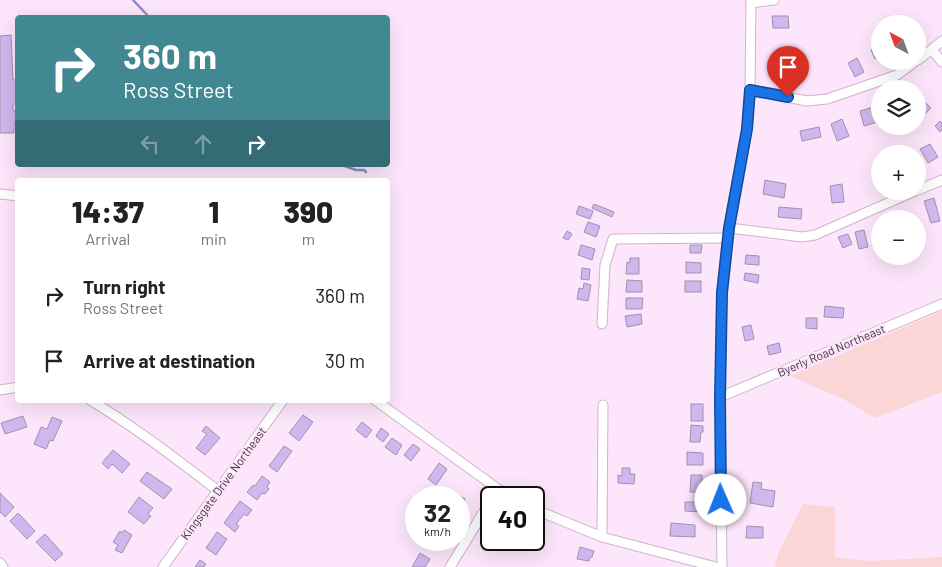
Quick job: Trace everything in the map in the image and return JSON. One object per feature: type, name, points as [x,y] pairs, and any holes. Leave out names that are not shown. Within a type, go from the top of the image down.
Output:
[{"type":"street","points":[[722,567],[720,397],[722,293],[729,228],[747,129],[750,90],[751,1],[774,0]]},
{"type":"street","points":[[926,54],[942,41]]},
{"type":"street","points":[[932,50],[942,62]]},
{"type":"street","points":[[750,90],[808,101],[827,99],[897,75],[904,70]]},
{"type":"street","points":[[926,187],[942,180]]},
{"type":"street","points":[[0,194],[15,196]]},
{"type":"street","points":[[729,228],[802,237],[815,235],[895,200]]},
{"type":"street","points":[[602,324],[605,265],[613,239],[728,238]]},
{"type":"street","name":"Byerly Road Northeast","points":[[720,397],[942,304]]},
{"type":"street","points":[[0,390],[15,388]]},
{"type":"street","points":[[95,403],[157,444],[218,490]]},
{"type":"street","name":"Kingsgate Drive Northeast","points":[[162,567],[280,403]]},
{"type":"street","points":[[379,403],[494,486]]},
{"type":"street","points":[[602,537],[603,405]]},
{"type":"street","points":[[545,514],[602,537],[716,567]]},
{"type":"street","points":[[450,567],[480,518]]},
{"type":"street","points":[[0,564],[3,567]]},
{"type":"shaded area","points":[[942,311],[942,392],[875,418],[845,400],[790,376]]},
{"type":"shaded area","points":[[803,504],[835,507],[835,557],[871,561],[942,557],[942,567],[775,567],[778,554]]},
{"type":"building","points":[[772,16],[788,16],[789,28],[773,28]]},
{"type":"building","points":[[11,35],[13,80],[15,80],[15,104],[13,104],[13,111],[15,111],[14,133],[0,133],[0,36]]},
{"type":"building","points":[[857,58],[864,72],[855,77],[848,63]]},
{"type":"building","points":[[926,103],[931,108],[926,113]]},
{"type":"building","points":[[871,108],[871,124],[864,126],[860,111]]},
{"type":"building","points":[[842,119],[849,136],[837,141],[831,124]]},
{"type":"building","points":[[940,121],[942,123],[942,130],[940,132],[935,126]]},
{"type":"building","points":[[819,127],[821,137],[802,141],[800,131]]},
{"type":"building","points":[[930,144],[938,157],[928,163],[926,160],[926,146]]},
{"type":"building","points":[[765,180],[786,184],[784,198],[763,194]]},
{"type":"building","points":[[842,184],[844,202],[832,203],[830,186]]},
{"type":"building","points":[[934,198],[940,221],[931,223],[924,201]]},
{"type":"building","points":[[594,204],[614,212],[612,217],[592,208]]},
{"type":"building","points":[[579,206],[593,211],[590,219],[576,214]]},
{"type":"building","points":[[779,207],[802,209],[801,219],[778,217]]},
{"type":"building","points":[[588,222],[600,226],[596,237],[584,232]]},
{"type":"building","points":[[864,230],[868,247],[859,249],[855,232]]},
{"type":"building","points":[[567,231],[572,234],[568,240],[563,238]]},
{"type":"building","points":[[848,234],[852,244],[843,248],[838,237]]},
{"type":"building","points":[[581,245],[595,249],[592,260],[578,255]]},
{"type":"building","points":[[690,245],[702,245],[701,253],[690,253]]},
{"type":"building","points":[[746,255],[759,256],[759,265],[745,264]]},
{"type":"building","points":[[630,258],[639,258],[639,274],[626,274],[627,262],[630,263]]},
{"type":"building","points":[[686,262],[701,263],[701,273],[686,273]]},
{"type":"building","points":[[582,268],[590,269],[589,280],[581,279]]},
{"type":"building","points":[[745,273],[759,275],[758,283],[744,280]]},
{"type":"building","points":[[627,280],[642,281],[642,292],[626,292]]},
{"type":"building","points":[[685,281],[701,281],[701,292],[685,292]]},
{"type":"building","points":[[584,283],[591,285],[588,301],[577,299],[579,288],[583,289]]},
{"type":"building","points":[[626,298],[643,298],[642,309],[626,309]]},
{"type":"building","points":[[825,306],[844,308],[843,318],[824,317]]},
{"type":"building","points":[[641,314],[642,324],[627,327],[625,316]]},
{"type":"building","points":[[806,318],[817,318],[817,329],[806,328]]},
{"type":"building","points":[[751,325],[754,339],[745,341],[742,327]]},
{"type":"building","points":[[779,343],[781,352],[769,355],[767,346]]},
{"type":"building","points":[[691,404],[703,404],[703,421],[691,421]]},
{"type":"building","points":[[303,415],[313,422],[299,441],[289,433]]},
{"type":"building","points":[[23,416],[27,427],[5,434],[1,423]]},
{"type":"building","points":[[52,417],[62,421],[53,441],[50,440],[46,449],[34,444],[41,427],[47,429]]},
{"type":"building","points":[[362,422],[372,430],[366,438],[356,430]]},
{"type":"building","points":[[691,425],[703,426],[700,442],[690,442]]},
{"type":"building","points":[[206,426],[220,438],[205,455],[196,448],[207,434],[202,431]]},
{"type":"building","points":[[381,428],[389,434],[383,442],[376,436]]},
{"type":"building","points":[[392,438],[402,445],[396,455],[385,447]]},
{"type":"building","points":[[413,444],[420,449],[411,461],[404,455]]},
{"type":"building","points":[[284,446],[292,451],[277,472],[269,466]]},
{"type":"building","points":[[113,450],[130,464],[122,473],[112,464],[108,469],[102,463]]},
{"type":"building","points":[[687,452],[703,453],[703,465],[687,465]]},
{"type":"building","points":[[439,463],[447,469],[436,485],[428,479]]},
{"type":"building","points":[[622,468],[630,468],[630,474],[635,474],[634,484],[618,483],[618,475],[622,476]]},
{"type":"building","points":[[147,472],[172,489],[164,499],[140,481]]},
{"type":"building","points":[[691,475],[702,475],[702,492],[690,492]]},
{"type":"building","points":[[262,476],[270,482],[267,487],[269,489],[265,494],[262,493],[257,500],[247,492],[253,485],[255,486]]},
{"type":"building","points":[[753,482],[762,483],[761,489],[775,491],[773,507],[750,503]]},
{"type":"building","points":[[0,493],[14,507],[5,517],[0,512]]},
{"type":"building","points":[[139,497],[153,508],[148,514],[151,516],[144,524],[128,512]]},
{"type":"building","points":[[697,499],[704,499],[704,512],[685,511],[685,502],[697,502]]},
{"type":"building","points":[[240,501],[252,510],[247,516],[244,514],[236,524],[239,526],[235,532],[224,523]]},
{"type":"building","points":[[18,513],[35,531],[27,539],[10,521]]},
{"type":"building","points":[[671,523],[695,525],[695,537],[670,536]]},
{"type":"building","points":[[747,526],[763,527],[763,538],[746,538]]},
{"type":"building","points":[[124,530],[132,535],[122,553],[115,550],[118,545],[113,542],[120,531],[122,533]]},
{"type":"building","points":[[217,532],[227,539],[216,555],[206,548]]},
{"type":"building","points":[[45,534],[63,554],[55,561],[36,542]]},
{"type":"building","points":[[580,547],[594,551],[589,561],[577,559]]},
{"type":"building","points":[[420,553],[430,559],[425,567],[412,567]]},
{"type":"building","points":[[200,560],[206,564],[204,567],[195,567]]},
{"type":"waterway","points":[[133,0],[147,15]]},
{"type":"waterway","points":[[348,167],[366,172]]},
{"type":"route","points":[[721,500],[722,293],[729,228],[747,129],[750,90],[788,97]]}]
